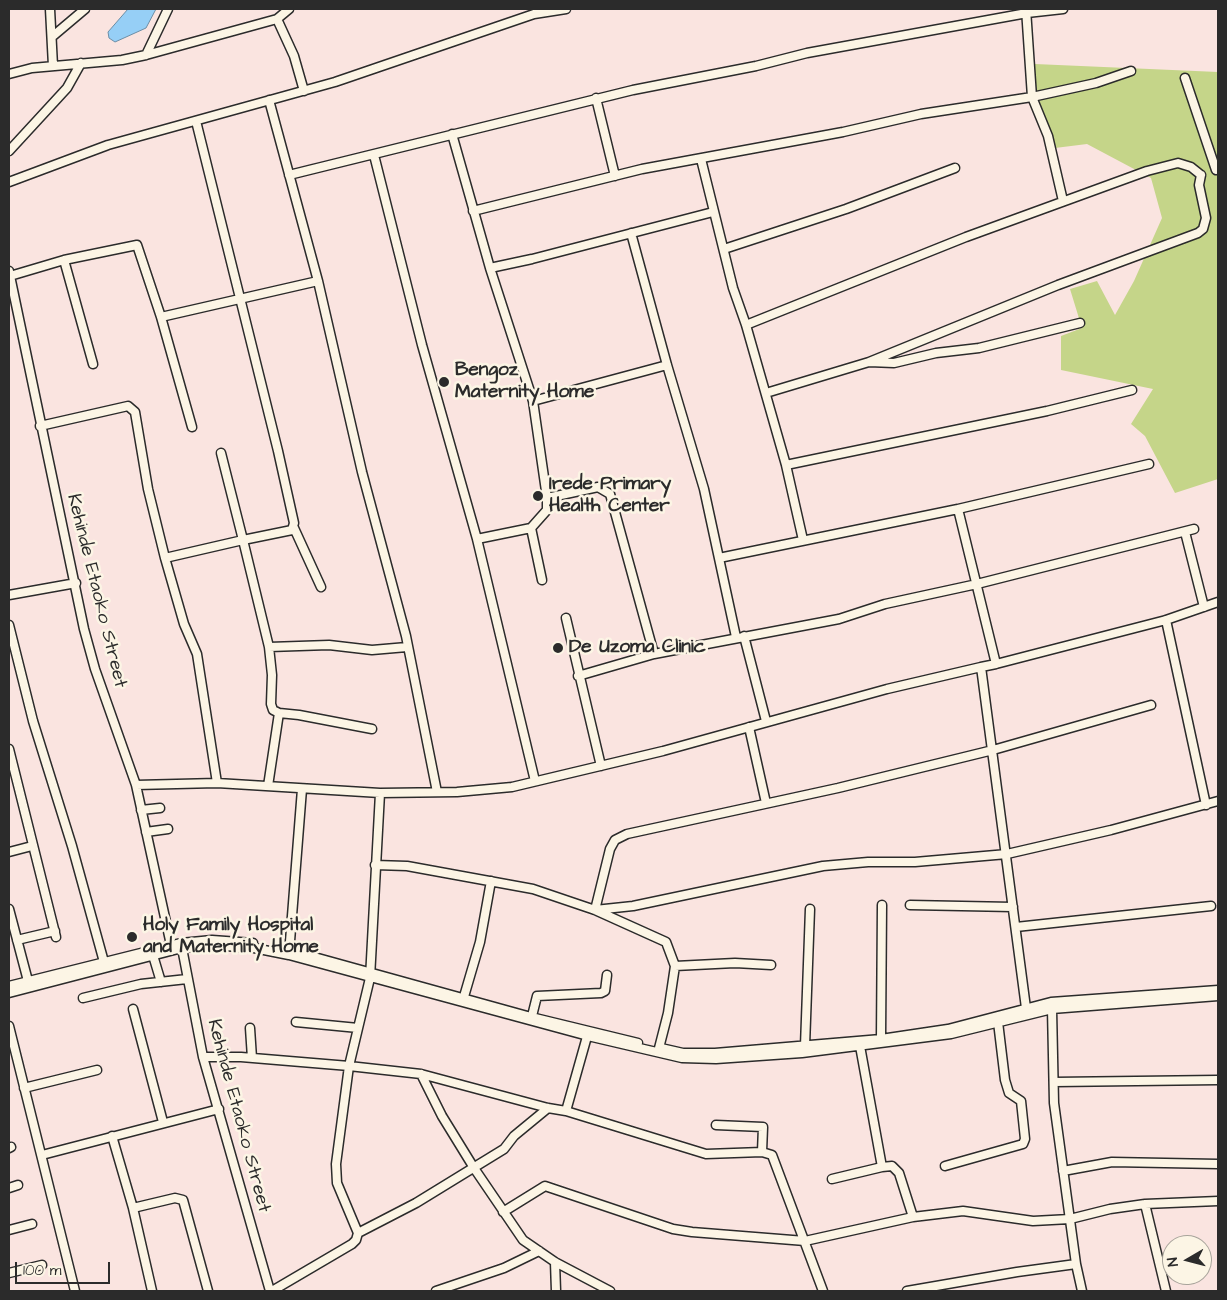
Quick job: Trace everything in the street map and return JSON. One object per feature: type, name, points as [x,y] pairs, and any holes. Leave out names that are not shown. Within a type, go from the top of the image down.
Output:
[{"type":"street","points":[[50,9],[53,36],[53,66]]},
{"type":"street","points":[[53,36],[85,9]]},
{"type":"street","points":[[146,55],[168,9]]},
{"type":"street","points":[[9,74],[32,68],[81,62],[122,60],[146,55],[277,19],[289,9]]},
{"type":"street","points":[[9,182],[108,145],[335,82],[534,14],[566,9]]},
{"type":"street","points":[[289,175],[374,156],[452,134],[596,98],[756,66],[807,53],[1026,11],[1063,9]]},
{"type":"street","points":[[1026,11],[1032,97],[1048,136],[1063,202]]},
{"type":"street","points":[[277,19],[294,56],[304,91]]},
{"type":"street","points":[[9,152],[66,88],[81,62]]},
{"type":"street","points":[[473,211],[615,176],[921,114],[1032,97],[1096,83],[1131,71]]},
{"type":"street","points":[[746,324],[966,237],[1168,165],[1185,164],[1201,174],[1217,170],[1185,78]]},
{"type":"street","points":[[596,98],[615,176]]},
{"type":"street","points":[[269,100],[318,282],[362,472],[407,646],[437,792]]},
{"type":"street","points":[[196,121],[242,300],[278,451],[294,528],[321,587]]},
{"type":"street","points":[[452,134],[490,268],[533,401],[547,498],[547,510],[531,528],[477,539]]},
{"type":"street","points":[[374,156],[422,345],[477,539],[535,781]]},
{"type":"street","points":[[701,159],[733,288],[746,324],[786,465],[803,540]]},
{"type":"street","points":[[724,249],[846,209],[954,168]]},
{"type":"street","points":[[766,394],[869,362],[1058,285],[1198,232],[1203,229],[1206,218],[1199,185],[1201,174]]},
{"type":"street","points":[[490,268],[532,259],[713,212]]},
{"type":"street","points":[[631,233],[666,365],[704,489],[719,558],[740,636],[766,721]]},
{"type":"street","points":[[9,274],[64,260],[137,245],[161,317],[192,427]]},
{"type":"street","points":[[64,260],[93,364]]},
{"type":"street","name":"Kehinde Etaoko Street","points":[[9,274],[40,426],[95,669],[136,784],[171,945]]},
{"type":"street","points":[[161,317],[318,282]]},
{"type":"street","points":[[869,362],[894,363],[936,353],[978,348],[1080,323]]},
{"type":"street","points":[[533,401],[666,365]]},
{"type":"street","points":[[786,465],[1047,411],[1132,390]]},
{"type":"street","points":[[40,426],[128,406],[132,407],[165,558],[184,624],[197,654],[217,783]]},
{"type":"street","points":[[221,453],[269,646],[272,675],[271,704],[273,710],[279,713],[372,729]]},
{"type":"street","points":[[719,558],[958,509],[1148,464]]},
{"type":"street","points":[[547,498],[598,487],[610,494],[654,654]]},
{"type":"street","points":[[958,509],[996,664]]},
{"type":"street","points":[[165,558],[288,532],[294,528]]},
{"type":"street","points":[[531,528],[542,580]]},
{"type":"street","points":[[578,676],[654,654],[740,636],[839,619],[885,604],[977,584],[1194,529]]},
{"type":"street","points":[[1185,532],[1204,607]]},
{"type":"street","points":[[9,595],[76,583]]},
{"type":"street","points":[[136,784],[217,783],[380,793],[437,792],[512,787],[601,766],[887,689],[996,664],[1166,620],[1218,602]]},
{"type":"street","points":[[566,618],[578,676],[601,766]]},
{"type":"street","points":[[1166,620],[1206,805]]},
{"type":"street","points":[[9,625],[33,720],[72,846],[104,962]]},
{"type":"street","points":[[269,646],[329,645],[372,650],[407,646]]},
{"type":"street","points":[[981,667],[1026,1008]]},
{"type":"street","points":[[595,910],[605,863],[615,840],[627,834],[766,804],[993,750],[1150,705]]},
{"type":"street","points":[[268,786],[279,713]]},
{"type":"street","points":[[749,726],[766,804]]},
{"type":"street","points":[[9,749],[32,846],[56,934],[17,940]]},
{"type":"street","points":[[289,952],[302,789]]},
{"type":"street","points":[[358,1233],[344,1204],[336,1174],[349,1066],[370,975],[380,793]]},
{"type":"street","points":[[595,910],[633,906],[823,866],[868,862],[915,862],[1007,854],[1112,830],[1218,801]]},
{"type":"street","points":[[141,810],[160,808]]},
{"type":"street","points":[[146,832],[168,829]]},
{"type":"street","points":[[9,852],[32,846]]},
{"type":"street","points":[[375,865],[407,866],[533,889],[595,910],[666,942],[675,966],[668,1013],[658,1050]]},
{"type":"street","points":[[463,1000],[480,942],[491,881]]},
{"type":"street","points":[[881,1039],[882,904]]},
{"type":"street","points":[[910,905],[1013,907]]},
{"type":"street","points":[[1016,927],[1212,906]]},
{"type":"street","points":[[9,909],[28,981]]},
{"type":"street","points":[[805,1046],[810,909]]},
{"type":"street","points":[[153,953],[171,945],[212,940],[231,940],[289,952],[531,1019],[658,1050],[682,1058],[716,1059],[860,1046],[951,1034],[1052,1008],[1218,996]]},
{"type":"street","points":[[9,993],[116,962],[182,948],[230,946],[289,952]]},
{"type":"street","name":"Kehinde Etaoko Street","points":[[182,948],[203,1057],[271,1291]]},
{"type":"street","points":[[153,953],[161,982]]},
{"type":"street","points":[[9,986],[104,962],[116,962]]},
{"type":"street","points":[[675,966],[735,963],[771,964]]},
{"type":"street","points":[[531,1019],[537,996],[602,993],[605,990],[607,975]]},
{"type":"street","points":[[83,998],[141,984],[187,979]]},
{"type":"street","points":[[658,1050],[706,1053],[881,1039],[948,1029],[1051,1002],[1218,990]]},
{"type":"street","points":[[1052,1008],[1054,1103],[1076,1264],[1082,1291]]},
{"type":"street","points":[[133,1009],[163,1122]]},
{"type":"street","points":[[296,1022],[358,1028]]},
{"type":"street","points":[[945,1166],[1023,1144],[1026,1139],[1021,1101],[1009,1093],[1005,1080],[998,1022]]},
{"type":"street","points":[[9,1026],[75,1291]]},
{"type":"street","points":[[250,1028],[252,1058]]},
{"type":"street","points":[[566,1110],[588,1034]]},
{"type":"street","points":[[860,1046],[882,1167]]},
{"type":"street","points":[[203,1057],[252,1058],[421,1074],[548,1108],[566,1110],[706,1154],[762,1152],[772,1155],[823,1291]]},
{"type":"street","points":[[24,1088],[97,1070]]},
{"type":"street","points":[[421,1074],[442,1116],[474,1168],[523,1240],[555,1262],[610,1291]]},
{"type":"street","points":[[1054,1082],[1218,1080]]},
{"type":"street","points":[[271,1291],[352,1244],[358,1233],[416,1203],[504,1149],[514,1136],[548,1108]]},
{"type":"street","points":[[42,1155],[163,1122],[219,1109]]},
{"type":"street","points":[[716,1125],[762,1126],[762,1152]]},
{"type":"street","points":[[112,1136],[152,1291]]},
{"type":"street","points":[[1063,1171],[1112,1162],[1218,1164]]},
{"type":"street","points":[[832,1179],[892,1166],[899,1173],[913,1217]]},
{"type":"street","points":[[9,1188],[18,1186]]},
{"type":"street","points":[[503,1212],[545,1186],[682,1232],[805,1241],[913,1217],[964,1210],[1033,1221],[1070,1219],[1110,1209],[1145,1204],[1218,1201]]},
{"type":"street","points":[[132,1208],[175,1198],[183,1200],[208,1291]]},
{"type":"street","points":[[1145,1204],[1166,1291]]},
{"type":"street","points":[[9,1230],[32,1224]]},
{"type":"street","points":[[436,1291],[504,1268],[539,1251]]},
{"type":"street","points":[[555,1262],[556,1291]]},
{"type":"street","points":[[907,1291],[1076,1264]]},
{"type":"street","points":[[9,1273],[42,1265]]},
{"type":"green space","points":[[1035,64],[1218,72],[1218,479],[1175,493],[1145,436],[1131,424],[1153,389],[1061,370],[1061,336],[1082,328],[1070,289],[1097,281],[1115,315],[1134,281],[1162,218],[1151,178],[1087,144],[1055,148],[1033,82]]},
{"type":"water","points":[[128,9],[156,9],[146,28],[115,42],[109,38],[108,32]]},
{"type":"place","name":"Bengoz Maternity Home","points":[[444,382]]},
{"type":"place","name":"Irede Primary Health Center","points":[[538,496]]},
{"type":"place","name":"De Uzoma Clinic","points":[[558,648]]},
{"type":"place","name":"Holy Family Hospital and Maternity Home","points":[[132,937]]}]
